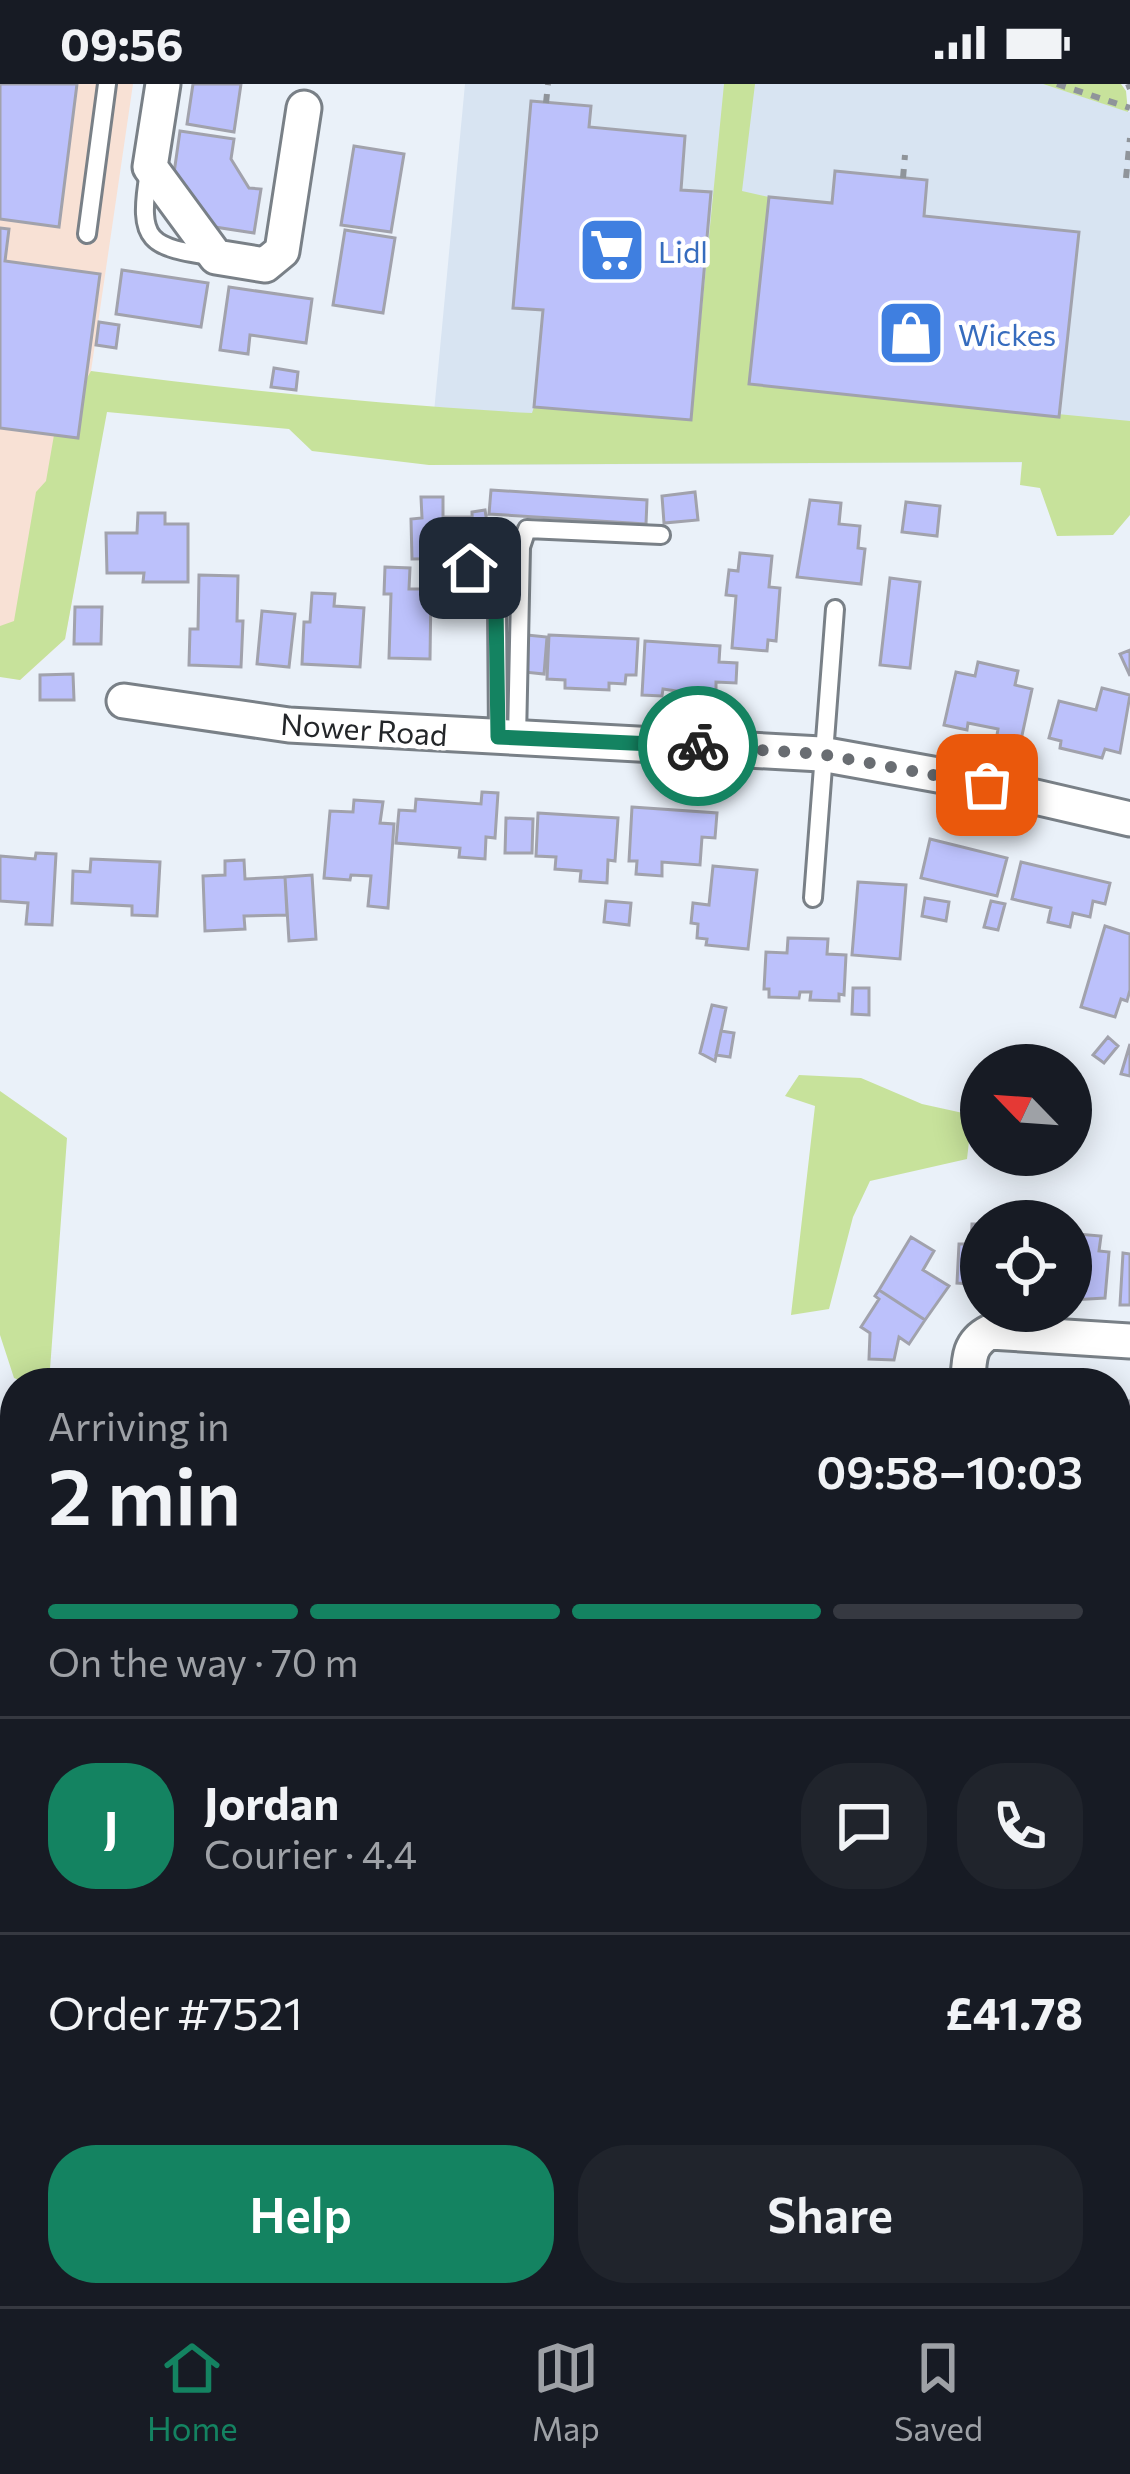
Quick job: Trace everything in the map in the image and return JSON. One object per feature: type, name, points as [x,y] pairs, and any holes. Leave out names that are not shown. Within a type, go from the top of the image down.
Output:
[{"type":"street","points":[[164,84],[151,167],[216,257],[265,265],[282,251],[304,108]]},
{"type":"street","name":"Nower Road","points":[[124,701],[289,725],[821,754],[949,777],[1130,819]]},
{"type":"street","points":[[969,1368],[976,1340],[990,1332],[1130,1341]]},
{"type":"lane","points":[[87,234],[107,84]]},
{"type":"lane","points":[[507,737],[521,547],[527,529],[661,535]]},
{"type":"lane","points":[[470,568],[496,606],[507,737]]},
{"type":"lane","points":[[813,898],[835,609]]},
{"type":"path","points":[[546,103],[548,84]]},
{"type":"path","points":[[1057,84],[1130,108]]},
{"type":"path","points":[[1126,178],[1130,138]]},
{"type":"path","points":[[903,178],[905,155]]},
{"type":"shaded area","points":[[0,84],[133,84],[91,371],[106,412],[65,639],[20,680],[0,676]]},
{"type":"shaded area","points":[[465,84],[1043,84],[1130,112],[1130,462],[429,465]]},
{"type":"green space","points":[[724,84],[755,84],[742,191],[769,197],[750,384],[1130,421],[1130,515],[1113,535],[1057,536],[1040,488],[1020,485],[1022,462],[429,465],[312,451],[289,429],[107,412],[65,639],[20,680],[0,677],[0,626],[14,621],[36,492],[46,481],[54,435],[91,371],[421,406],[532,413],[534,407],[691,420]]},
{"type":"green space","points":[[1043,84],[1121,84],[1128,112]]},
{"type":"green space","points":[[799,1075],[861,1078],[922,1104],[960,1112],[960,1161],[870,1181],[853,1217],[829,1309],[791,1315],[815,1106],[785,1096]]},
{"type":"green space","points":[[0,1091],[67,1138],[50,1368],[11,1368],[0,1335]]},
{"type":"building","points":[[0,84],[77,84],[59,227],[0,219]]},
{"type":"building","points":[[193,84],[241,84],[234,132],[187,124]]},
{"type":"building","name":"Lidl","points":[[531,101],[591,106],[589,127],[685,136],[681,190],[711,192],[691,420],[534,407],[543,310],[513,308]]},
{"type":"building","points":[[180,131],[234,139],[231,159],[249,188],[261,189],[254,233],[215,227],[174,173]]},
{"type":"building","points":[[354,146],[404,154],[391,232],[341,225]]},
{"type":"building","name":"Wickes","points":[[835,171],[927,180],[924,216],[1079,232],[1059,417],[749,384],[769,197],[832,203]]},
{"type":"building","points":[[0,228],[9,229],[5,261],[100,274],[78,438],[0,428]]},
{"type":"building","points":[[345,230],[395,238],[383,313],[333,305]]},
{"type":"building","points":[[122,270],[208,283],[201,327],[116,314]]},
{"type":"building","points":[[229,287],[312,299],[306,343],[250,335],[248,354],[220,350]]},
{"type":"building","points":[[99,322],[119,325],[116,348],[96,345]]},
{"type":"building","points":[[274,368],[298,372],[296,390],[271,387]]},
{"type":"building","points":[[491,490],[647,500],[646,524],[489,514]]},
{"type":"building","points":[[695,492],[698,520],[664,523],[662,496]]},
{"type":"building","points":[[421,497],[443,497],[443,517],[472,517],[473,558],[412,559],[411,519],[422,518]]},
{"type":"building","points":[[810,500],[841,503],[839,524],[860,526],[858,548],[865,549],[861,584],[797,577]]},
{"type":"building","points":[[906,502],[940,506],[937,536],[902,532]]},
{"type":"building","points":[[485,510],[491,547],[473,551],[472,512]]},
{"type":"building","points":[[138,513],[165,513],[165,524],[188,524],[188,582],[143,582],[144,573],[107,573],[106,533],[137,533]]},
{"type":"building","points":[[740,553],[772,556],[769,587],[780,588],[776,641],[768,640],[767,651],[732,648],[736,596],[726,595],[729,570],[738,571]]},
{"type":"building","points":[[385,567],[410,568],[409,589],[431,589],[430,659],[389,658],[391,594],[384,594]]},
{"type":"building","points":[[199,575],[238,576],[241,667],[189,665],[190,629],[198,629]]},
{"type":"building","points":[[890,578],[920,582],[910,668],[880,665]]},
{"type":"building","points":[[448,582],[470,582],[469,612],[448,612]]},
{"type":"building","points":[[312,593],[335,594],[334,606],[364,608],[360,667],[302,664],[304,622],[310,622]]},
{"type":"building","points":[[75,607],[102,607],[101,644],[74,644]]},
{"type":"building","points":[[262,611],[295,614],[289,667],[257,664]]},
{"type":"building","points":[[527,635],[547,637],[544,674],[524,672]]},
{"type":"building","points":[[549,635],[638,639],[636,675],[626,675],[625,684],[609,683],[609,690],[565,688],[565,680],[547,679]]},
{"type":"building","points":[[645,641],[720,646],[719,662],[737,663],[736,683],[716,682],[716,697],[663,689],[662,696],[642,695]]},
{"type":"building","points":[[1130,650],[1130,676],[1120,654]]},
{"type":"building","points":[[978,662],[1018,671],[1015,685],[1032,689],[1021,740],[968,723],[967,730],[944,725],[956,672],[975,676]]},
{"type":"building","points":[[73,674],[74,700],[40,700],[40,675]]},
{"type":"building","points":[[1102,688],[1130,695],[1120,753],[1105,749],[1102,758],[1060,748],[1061,741],[1049,738],[1059,701],[1096,710]]},
{"type":"building","points":[[482,792],[498,793],[495,838],[486,837],[485,859],[459,857],[460,848],[396,843],[399,810],[415,811],[416,799],[481,804]]},
{"type":"building","points":[[354,800],[383,802],[380,823],[394,824],[388,908],[368,906],[371,876],[324,878],[330,811],[353,812]]},
{"type":"building","points":[[632,807],[717,813],[715,838],[702,837],[700,865],[662,862],[662,876],[636,874],[637,861],[629,861]]},
{"type":"building","points":[[538,813],[618,818],[615,861],[608,860],[607,883],[580,881],[581,871],[555,869],[556,857],[536,856]]},
{"type":"building","points":[[506,818],[533,819],[532,853],[505,853]]},
{"type":"building","points":[[930,839],[1007,858],[997,896],[921,878]]},
{"type":"building","points":[[36,853],[56,854],[52,925],[26,924],[28,903],[0,901],[0,856],[35,859]]},
{"type":"building","points":[[91,859],[160,862],[157,916],[132,915],[132,906],[72,903],[73,871],[90,872]]},
{"type":"building","points":[[244,860],[245,879],[285,877],[287,915],[244,916],[245,929],[205,931],[203,876],[225,875],[225,861]]},
{"type":"building","points":[[1021,862],[1110,883],[1105,904],[1093,901],[1090,917],[1073,913],[1070,927],[1048,922],[1051,908],[1012,899]]},
{"type":"building","points":[[713,866],[757,870],[748,949],[706,945],[707,939],[697,938],[698,924],[691,923],[693,903],[709,905]]},
{"type":"building","points":[[312,875],[316,939],[289,941],[285,877]]},
{"type":"building","points":[[858,882],[906,885],[900,959],[852,955]]},
{"type":"building","points":[[925,898],[949,902],[946,921],[922,916]]},
{"type":"building","points":[[606,901],[631,903],[629,925],[604,922]]},
{"type":"building","points":[[991,901],[1005,904],[998,930],[984,927]]},
{"type":"building","points":[[1105,926],[1130,934],[1130,990],[1115,1017],[1081,1007]]},
{"type":"building","points":[[788,938],[828,939],[827,954],[846,955],[844,995],[839,994],[839,1001],[810,1000],[811,992],[800,992],[799,998],[769,997],[769,989],[764,989],[766,952],[787,953]]},
{"type":"building","points":[[853,988],[869,988],[869,1015],[852,1014]]},
{"type":"building","points":[[712,1005],[726,1008],[715,1061],[700,1053]]},
{"type":"building","points":[[721,1031],[734,1033],[730,1057],[716,1055]]},
{"type":"building","points":[[1108,1037],[1118,1046],[1104,1063],[1093,1055]]},
{"type":"building","points":[[1130,1044],[1130,1076],[1121,1074]]},
{"type":"building","points":[[1092,1235],[1101,1236],[1099,1251],[1109,1252],[1105,1298],[1092,1299]]},
{"type":"building","points":[[911,1237],[934,1251],[923,1270],[949,1286],[925,1320],[879,1290]]},
{"type":"building","points":[[1123,1253],[1130,1254],[1130,1305],[1120,1305]]},
{"type":"building","points":[[879,1290],[925,1320],[909,1344],[899,1337],[894,1360],[869,1359],[870,1333],[861,1327],[879,1299],[875,1296]]},
{"type":"way so far","points":[[698,746],[821,754],[987,785]]},
{"type":"place","name":"Lidl","points":[[612,250]]},
{"type":"place","name":"Wickes","points":[[911,333]]},
{"type":"route","points":[[470,568],[496,606],[498,737],[698,746]]}]
